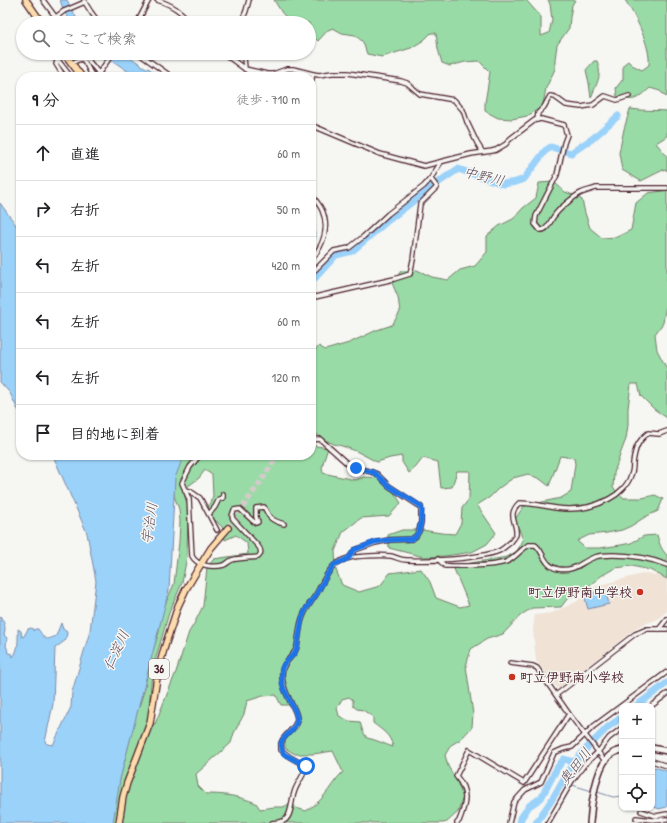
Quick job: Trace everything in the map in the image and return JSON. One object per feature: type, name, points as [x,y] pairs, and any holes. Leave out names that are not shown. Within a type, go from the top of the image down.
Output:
[{"type":"main road","points":[[26,0],[37,16]]},
{"type":"main road","points":[[70,60],[78,72]]},
{"type":"main road","name":"36","points":[[119,823],[127,783],[150,723],[158,671],[178,606],[186,589],[211,548],[228,528]]},
{"type":"street","points":[[43,0],[55,16]]},
{"type":"street","points":[[141,16],[149,0]]},
{"type":"street","points":[[157,0],[174,7],[185,16]]},
{"type":"street","points":[[244,16],[249,0]]},
{"type":"street","points":[[57,16],[84,1],[94,16]]},
{"type":"street","points":[[57,60],[56,64],[61,72]]},
{"type":"street","points":[[58,60],[66,72]]},
{"type":"street","points":[[72,63],[80,60]]},
{"type":"street","points":[[83,60],[90,72]]},
{"type":"street","points":[[88,60],[98,72]]},
{"type":"street","points":[[100,72],[109,60]]},
{"type":"street","points":[[148,60],[165,72]]},
{"type":"street","points":[[233,60],[249,72]]},
{"type":"street","points":[[244,60],[245,69]]},
{"type":"street","points":[[245,69],[257,72]]},
{"type":"street","points":[[279,72],[287,69],[293,69],[304,72]]},
{"type":"street","points":[[316,75],[332,72],[348,73],[400,81],[407,83],[420,94],[454,100],[463,110],[467,122],[482,152]]},
{"type":"street","points":[[537,120],[538,114],[544,108],[550,96],[555,97],[566,105],[581,107],[593,105],[606,96],[617,100],[628,96]]},
{"type":"street","points":[[316,127],[380,154],[424,166],[442,162],[458,156],[492,151],[506,144],[510,139],[535,120],[541,119],[564,125],[567,135],[563,145],[557,175],[536,216],[536,224],[540,230],[546,229],[554,215],[580,193],[596,188],[667,188]]},
{"type":"street","points":[[316,269],[334,251],[349,248],[388,214],[424,186],[431,179],[442,162]]},
{"type":"street","points":[[316,297],[410,274],[420,204],[437,187],[431,179]]},
{"type":"street","points":[[316,201],[322,210],[325,220],[326,233],[316,254]]},
{"type":"street","points":[[272,823],[282,822],[288,817],[295,790],[306,770],[306,766],[284,754],[282,750],[281,743],[296,724],[297,718],[284,689],[282,682],[282,668],[295,653],[302,618],[306,609],[334,565],[349,558],[369,556],[391,556],[403,560],[438,560],[473,557],[499,551],[516,536],[513,513],[519,503],[576,510],[585,509],[613,498],[628,483],[632,474],[638,443],[642,438],[648,433],[659,434],[667,431]]},
{"type":"street","points":[[316,439],[320,439],[350,466],[376,474],[393,489],[421,507],[421,522],[419,531],[412,539],[375,542],[354,550],[349,558]]},
{"type":"street","points":[[196,460],[190,467],[182,484],[189,499],[192,556],[194,559],[201,564],[213,566],[224,565],[233,560],[258,557],[260,555],[261,549],[233,519],[232,516],[234,510],[240,509],[256,523],[258,522],[256,517],[256,508],[264,507],[272,519],[284,524]]},
{"type":"street","points":[[185,490],[190,491],[200,498],[218,530]]},
{"type":"street","points":[[208,514],[219,500],[223,498],[223,494]]},
{"type":"street","points":[[438,560],[445,566],[500,563],[509,560],[529,545],[534,545],[538,548],[548,563],[558,569],[570,569],[577,567],[593,557],[602,555],[637,556],[649,558],[667,565]]},
{"type":"street","points":[[659,629],[667,619]]},
{"type":"street","points":[[556,695],[635,634],[647,629],[667,629]]},
{"type":"street","points":[[510,663],[533,666],[536,668],[605,761]]},
{"type":"street","points":[[509,823],[514,802],[525,790],[541,782],[554,753],[572,747],[585,734],[667,672]]},
{"type":"street","points":[[655,703],[667,694]]},
{"type":"street","points":[[457,823],[464,805],[464,789],[456,776],[469,750],[524,783],[569,714]]},
{"type":"street","points":[[548,823],[572,781],[588,760],[609,738],[619,730]]},
{"type":"street","points":[[655,749],[667,751]]},
{"type":"street","points":[[590,823],[598,776],[602,765],[612,754],[619,751]]},
{"type":"street","points":[[655,762],[667,766]]},
{"type":"street","points":[[641,811],[656,816],[667,814]]},
{"type":"street","points":[[636,818],[652,820],[667,819]]},
{"type":"shaded area","points":[[646,573],[667,578],[667,611],[658,619],[639,626],[558,689],[536,661],[533,630],[535,615],[552,613],[576,602],[596,586]]},
{"type":"green space","points":[[274,0],[526,0],[541,17],[541,36],[549,33],[552,20],[548,0],[575,0],[572,5],[569,28],[557,45],[555,69],[546,88],[543,105],[527,116],[512,119],[498,118],[485,111],[490,72],[479,61],[465,62],[450,66],[442,63],[436,33],[431,33],[424,40],[411,48],[382,57],[367,54],[363,42],[355,35],[342,33],[333,28],[328,30],[318,41],[316,39],[316,16],[285,16]]},
{"type":"green space","points":[[625,0],[667,0],[666,97],[660,91],[650,88],[635,99],[627,99],[617,96],[616,88],[623,79],[623,65],[628,61],[632,65],[642,70],[649,65],[648,49],[645,40],[638,22]]},
{"type":"green space","points":[[594,61],[597,61],[599,66],[599,76],[591,98],[586,70]]},
{"type":"green space","points":[[630,109],[667,111],[667,136],[656,143],[667,155],[667,171],[665,169],[641,181],[622,170],[619,153]]},
{"type":"green space","points":[[554,182],[565,192],[582,200],[590,228],[602,238],[617,237],[631,230],[636,203],[648,193],[667,190],[667,304],[663,323],[655,334],[657,350],[667,369],[667,418],[654,409],[641,396],[638,384],[631,384],[626,439],[614,473],[613,488],[624,498],[642,498],[655,495],[663,499],[658,511],[631,526],[622,530],[589,535],[577,541],[585,548],[600,548],[631,543],[644,536],[657,535],[659,543],[667,555],[667,579],[650,570],[632,566],[615,568],[601,576],[585,589],[567,599],[561,607],[532,608],[521,615],[503,634],[487,639],[471,649],[466,666],[473,714],[472,727],[461,739],[451,745],[445,755],[448,766],[463,797],[458,812],[447,822],[109,823],[135,719],[145,688],[149,662],[159,632],[163,609],[174,584],[180,521],[179,509],[174,496],[173,483],[180,460],[316,460],[316,446],[328,448],[322,466],[323,473],[355,480],[364,477],[383,478],[401,503],[389,516],[361,518],[343,532],[335,551],[336,570],[342,585],[359,592],[380,586],[390,573],[421,569],[430,582],[436,598],[460,607],[469,605],[454,569],[471,563],[507,557],[517,551],[523,540],[519,529],[513,522],[524,506],[561,498],[571,492],[575,464],[574,458],[560,456],[549,486],[540,479],[528,474],[513,478],[499,488],[490,497],[477,505],[496,533],[487,544],[472,552],[424,557],[389,548],[388,535],[402,530],[422,530],[455,534],[461,523],[462,508],[469,499],[470,471],[457,471],[452,487],[441,488],[438,462],[423,458],[409,473],[402,462],[402,456],[377,462],[356,451],[320,438],[316,432],[316,349],[319,346],[325,350],[332,348],[349,343],[392,325],[400,312],[398,297],[392,283],[401,271],[417,270],[432,277],[448,280],[460,270],[475,266],[487,252],[487,236],[499,226],[513,219],[523,208],[536,198],[539,183]],"holes":[[[205,470],[212,475],[213,496],[207,509],[212,517],[223,528],[225,540],[236,535],[247,543],[248,554],[214,559],[207,567],[203,606],[189,632],[176,672],[155,724],[148,722],[152,671],[169,613],[182,583],[187,556],[188,507],[183,490],[199,478]],[[276,695],[281,705],[296,707],[299,718],[298,728],[285,737],[285,748],[295,754],[313,754],[333,751],[343,772],[326,794],[315,805],[306,811],[296,808],[292,803],[283,807],[260,809],[256,803],[238,797],[206,794],[198,786],[196,774],[231,743],[234,733],[244,714],[247,701],[263,696]],[[349,697],[353,700],[353,706],[357,709],[363,710],[373,717],[373,723],[388,736],[393,747],[367,738],[363,732],[360,722],[349,721],[339,716],[337,708],[342,699]]]},
{"type":"water","points":[[60,0],[67,0],[75,16],[67,16]]},
{"type":"water","points":[[107,60],[134,60],[154,72],[129,72],[113,61],[110,62]]},
{"type":"water","points":[[0,203],[16,225],[16,406],[10,393],[0,382]]},
{"type":"water","points":[[55,460],[182,460],[175,478],[169,590],[120,779],[113,823],[0,823],[0,617],[5,625],[4,635],[7,638],[6,646],[8,653],[12,654],[13,657],[17,648],[18,629],[21,631],[22,637],[28,629],[31,628],[33,631],[38,629],[43,637],[49,639],[56,636],[61,623],[63,629],[67,632],[66,640],[55,648],[53,704],[45,742],[53,745],[71,707],[72,692],[90,631],[96,581],[87,533]]},
{"type":"water","points":[[605,590],[609,604],[588,609],[584,595]]},
{"type":"water","points":[[655,767],[667,771],[667,807],[659,809],[655,807]]},
{"type":"waterway","name":"中野川","points":[[316,277],[336,255],[352,251],[386,222],[458,169],[503,184],[516,182],[524,179],[545,151],[551,147],[571,153],[592,139],[618,116]]},
{"type":"waterway","name":"奥田川","points":[[640,703],[667,683]]},
{"type":"waterway","name":"奥田川","points":[[536,823],[572,765],[608,727],[619,719]]},
{"type":"waterway","points":[[520,823],[521,818],[529,806],[541,798],[557,768],[564,759],[574,762]]},
{"type":"waterway","name":"奥田川","points":[[562,782],[569,784]]},
{"type":"waterway","points":[[572,785],[592,791]]},
{"type":"waterway","points":[[597,792],[613,797],[619,796]]},
{"type":"tunnel","points":[[228,528],[275,460]]},
{"type":"place","name":"町立伊野南中学校","points":[[640,592]]},
{"type":"place","name":"町立伊野南小学校","points":[[512,677]]},
{"type":"route","points":[[306,766],[284,754],[281,743],[296,724],[297,718],[284,689],[282,682],[282,668],[295,653],[299,629],[306,609],[334,565],[349,558],[354,550],[375,542],[412,539],[419,531],[421,522],[422,510],[419,505],[389,486],[376,474],[356,468]]},
{"type":"water label","name":"宇治川","points":[[149,523]]},
{"type":"water label","name":"仁淀川","points":[[116,650]]}]
